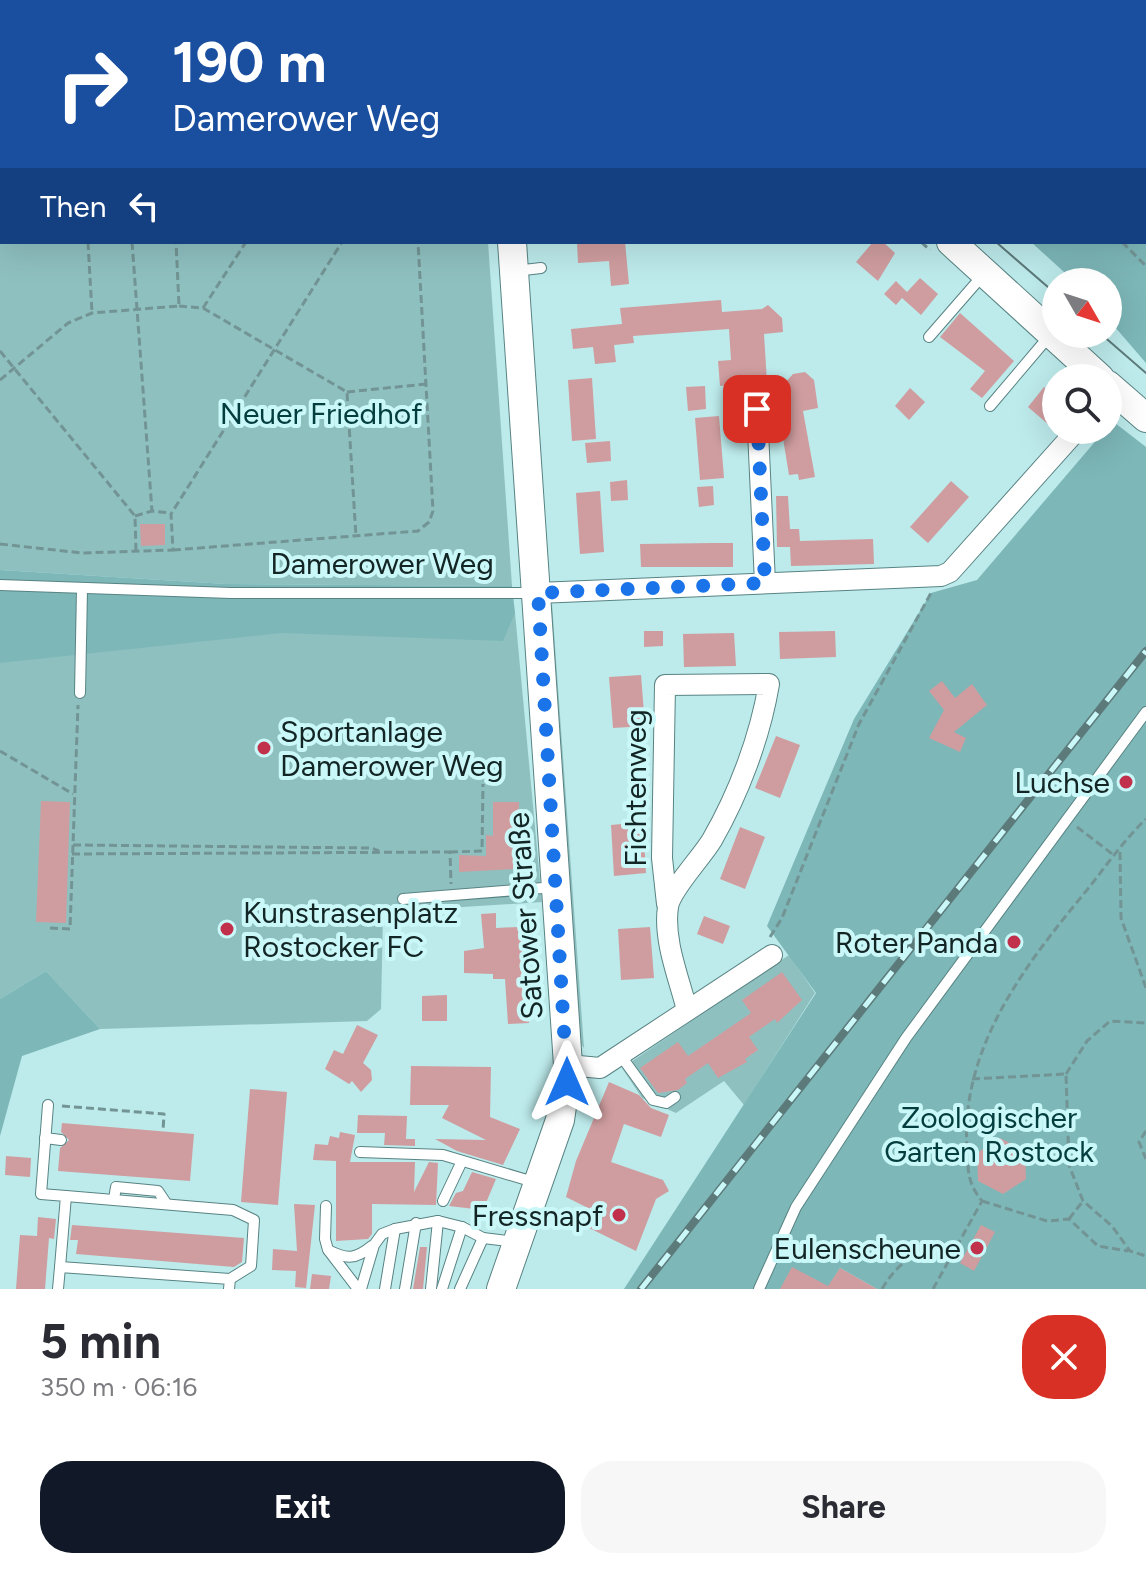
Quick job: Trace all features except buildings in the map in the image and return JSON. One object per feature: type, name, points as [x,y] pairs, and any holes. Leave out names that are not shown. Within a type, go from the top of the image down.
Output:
[{"type":"main road","name":"Satower Straße","points":[[501,1289],[560,1120],[568,1065],[512,244]]},
{"type":"main road","points":[[953,244],[1042,326]]},
{"type":"main road","points":[[1067,348],[1084,364]]},
{"type":"main road","points":[[1122,397],[1146,418]]},
{"type":"street","points":[[757,409],[765,583]]},
{"type":"street","points":[[941,576],[959,562],[1064,444]]},
{"type":"street","name":"Damerower Weg","points":[[538,593],[941,576]]},
{"type":"street","name":"Fichtenweg","points":[[667,904],[711,842],[727,811],[764,715],[769,684],[665,685],[662,858],[671,952],[687,1010]]},
{"type":"street","points":[[568,1065],[600,1068],[621,1056],[769,948]]},
{"type":"lane","points":[[513,271],[541,268]]},
{"type":"lane","points":[[929,337],[985,272]]},
{"type":"lane","points":[[990,406],[1042,345]]},
{"type":"lane","name":"Damerower Weg","points":[[0,585],[231,593],[538,593]]},
{"type":"lane","points":[[80,693],[82,589]]},
{"type":"lane","points":[[759,1289],[796,1207],[906,1038],[1146,712]]},
{"type":"lane","points":[[403,899],[558,887]]},
{"type":"lane","points":[[621,1056],[653,1100],[666,1103],[675,1097]]},
{"type":"lane","points":[[48,1105],[41,1194],[233,1210],[254,1220],[251,1266],[229,1284],[60,1267]]},
{"type":"lane","points":[[45,1138],[61,1140]]},
{"type":"lane","points":[[360,1152],[443,1155],[538,1183]]},
{"type":"lane","points":[[443,1201],[462,1161]]},
{"type":"lane","points":[[58,1289],[66,1196]]},
{"type":"lane","points":[[326,1206],[325,1239],[328,1250],[359,1289]]},
{"type":"lane","points":[[328,1250],[344,1259],[360,1256],[382,1234],[416,1223],[438,1221],[462,1227],[483,1238],[518,1242]]},
{"type":"lane","points":[[431,1289],[438,1221]]},
{"type":"lane","points":[[405,1289],[416,1223]]},
{"type":"lane","points":[[442,1289],[462,1227]]},
{"type":"lane","points":[[385,1289],[395,1229]]},
{"type":"lane","points":[[460,1289],[483,1238]]},
{"type":"lane","points":[[359,1289],[374,1245]]},
{"type":"path","points":[[88,244],[92,313]]},
{"type":"path","points":[[132,244],[152,511]]},
{"type":"path","points":[[176,244],[179,306]]},
{"type":"path","points":[[203,308],[245,244]]},
{"type":"path","points":[[173,550],[171,514],[341,244]]},
{"type":"path","points":[[0,544],[82,553],[136,552],[418,531],[429,522],[433,511],[418,244]]},
{"type":"path","points":[[1124,244],[1146,266]]},
{"type":"path","points":[[0,380],[68,323],[92,313],[179,306],[203,308],[347,392],[427,384]]},
{"type":"path","points":[[0,351],[135,516],[136,552]]},
{"type":"path","points":[[347,392],[356,537]]},
{"type":"path","points":[[135,516],[152,511],[171,514]]},
{"type":"path","points":[[769,948],[859,724],[941,576]]},
{"type":"path","points":[[50,928],[70,929],[80,693]]},
{"type":"path","points":[[0,751],[74,795]]},
{"type":"path","points":[[72,854],[482,851],[483,784]]},
{"type":"path","points":[[1083,1201],[1069,1219],[1047,1221],[982,1201],[969,1185],[965,1128],[972,1079],[1000,1009],[1043,943],[1146,819]]},
{"type":"path","points":[[1077,827],[1115,856]]},
{"type":"path","points":[[73,845],[371,848],[383,853]]},
{"type":"path","points":[[1120,850],[1121,918],[1146,988]]},
{"type":"path","points":[[450,852],[452,895]]},
{"type":"path","points":[[1130,1251],[1112,1226],[1083,1201],[1069,1165],[1066,1074],[1087,1041],[1110,1021],[1146,1023]]},
{"type":"path","points":[[972,1079],[1066,1074]]},
{"type":"path","points":[[48,1105],[164,1114],[163,1131]]},
{"type":"path","points":[[1146,1131],[1139,1142],[1146,1159]]},
{"type":"path","points":[[933,1289],[982,1201]]},
{"type":"path","points":[[1069,1219],[1098,1246],[1146,1256]]},
{"type":"path","points":[[882,1289],[895,1267],[914,1255],[941,1242],[956,1249]]},
{"type":"green space","name":"Neuer Friedhof","points":[[0,244],[488,244],[512,586],[226,584],[0,570]]},
{"type":"green space","points":[[1033,244],[1146,244],[1146,363],[1122,335],[1122,268],[1060,268]]},
{"type":"green space","name":"Zoologischer Garten Rostock","points":[[1122,428],[1146,447],[1146,1289],[877,1289],[840,1268],[832,1281],[847,1289],[624,1289],[816,993],[767,926],[854,719],[931,593],[977,580],[1093,444],[1122,444]]},
{"type":"green space","points":[[0,570],[226,584],[512,586],[515,613],[503,641],[282,633],[0,663]]},
{"type":"green space","name":"Sportanlage Damerower Weg","points":[[0,590],[515,613],[542,902],[383,912],[381,1009],[367,1021],[100,1029],[46,971],[0,999]]},
{"type":"green space","points":[[552,604],[584,1048],[578,1040],[548,611]]},
{"type":"green space","points":[[789,955],[815,993],[744,1105],[724,1081],[676,1113],[642,1098],[622,1068]]},
{"type":"green space","points":[[46,971],[100,1029],[22,1056],[0,1136],[0,999]]},
{"type":"tram line","points":[[998,244],[1042,282]]},
{"type":"tram line","points":[[1117,348],[1146,373]]},
{"type":"railway","points":[[641,1289],[1146,651]]},
{"type":"place","name":"Sportanlage Damerower Weg","points":[[264,748]]},
{"type":"place","name":"Luchse","points":[[1126,782]]},
{"type":"place","name":"Kunstrasenplatz Rostocker FC","points":[[227,929]]},
{"type":"place","name":"Roter Panda","points":[[1014,942]]},
{"type":"place","name":"Fressnapf","points":[[619,1215]]},
{"type":"place","name":"Eulenscheune","points":[[977,1248]]},
{"type":"route","points":[[567,1082],[562,951],[538,593],[765,583],[757,409]]}]
